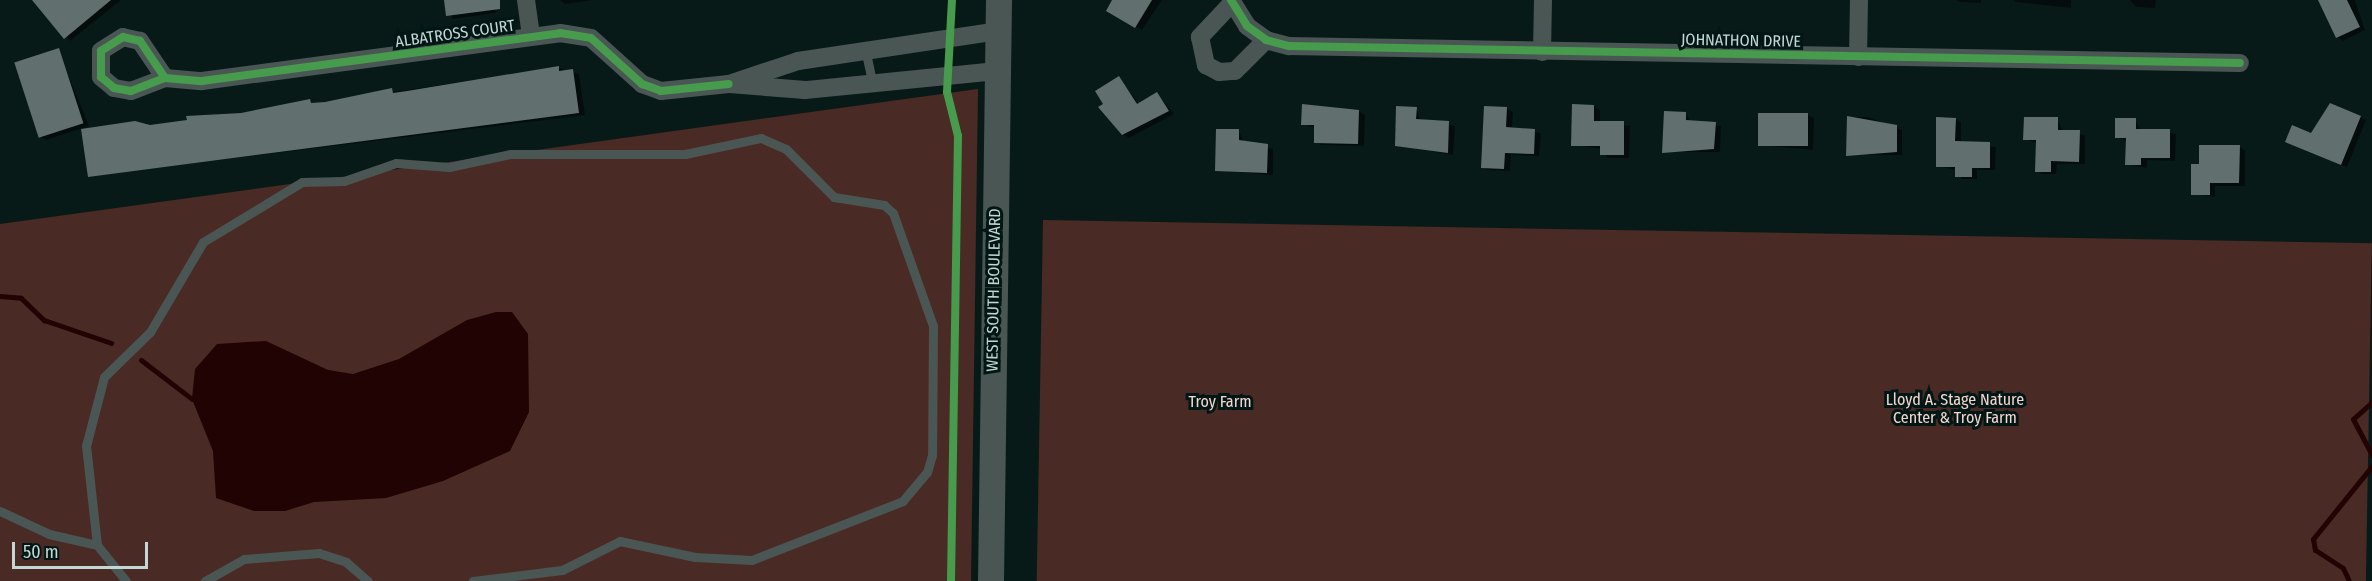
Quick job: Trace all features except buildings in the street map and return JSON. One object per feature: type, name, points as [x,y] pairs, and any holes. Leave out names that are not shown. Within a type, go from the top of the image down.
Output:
[{"type":"main road","name":"WEST SOUTH BOULEVARD","points":[[991,581],[999,0]]},
{"type":"street","points":[[526,0],[531,36]]},
{"type":"street","points":[[1542,52],[1543,0]]},
{"type":"street","points":[[1858,57],[1859,0]]},
{"type":"street","points":[[1232,1],[1200,37],[1206,65],[1219,72],[1234,71],[1266,40]]},
{"type":"street","name":"JOHNATHON DRIVE","points":[[1232,1],[1247,26],[1266,40],[1289,46],[2240,63]]},
{"type":"street","name":"ALBATROSS COURT","points":[[729,84],[798,61],[866,53],[998,31]]},
{"type":"street","name":"ALBATROSS COURT","points":[[165,78],[202,81],[560,33],[591,38],[642,84],[662,91],[729,84],[805,90],[872,81],[997,71]]},
{"type":"lane","points":[[866,53],[872,81]]},
{"type":"lane","points":[[126,581],[97,545],[86,446],[104,377],[150,332],[204,242],[302,182],[344,181],[396,163],[450,167],[510,154],[685,154],[761,138],[786,149],[834,197],[884,205],[893,213],[933,326],[932,454],[927,472],[903,501],[752,560],[694,557],[620,542],[562,570],[473,581]]},
{"type":"lane","points":[[0,511],[49,534],[97,545]]},
{"type":"lane","points":[[206,581],[244,559],[319,553],[346,562],[368,581]]},
{"type":"green space","points":[[978,89],[971,581],[0,581],[0,224]]},
{"type":"green space","points":[[1043,220],[2372,243],[2366,581],[1037,581]]},
{"type":"shaded area","points":[[496,312],[512,312],[528,334],[529,412],[510,451],[443,481],[386,498],[314,502],[285,511],[254,511],[216,498],[213,451],[192,399],[195,369],[217,344],[266,341],[328,370],[353,374],[399,359],[467,320]]},
{"type":"waterway","points":[[0,296],[21,298],[44,320],[111,343]]},
{"type":"waterway","points":[[141,360],[192,399]]},
{"type":"waterway","points":[[2372,402],[2353,419],[2372,455]]},
{"type":"waterway","points":[[2349,581],[2343,568],[2315,550],[2313,539],[2372,466]]},
{"type":"cycle path","points":[[951,581],[958,136],[947,92],[952,0]]},
{"type":"cycle path","points":[[1231,0],[1247,26],[1266,40],[1289,46],[2240,63]]},
{"type":"cycle path","points":[[165,78],[140,41],[123,37],[101,51],[101,77],[114,88],[131,91],[165,78],[202,81],[560,33],[591,38],[642,84],[661,91],[729,84]]},
{"type":"park label","name":"Troy Farm","points":[[1220,402]]},
{"type":"park label","name":"Lloyd A. Stage Nature Center & Troy Farm","points":[[1955,409]]}]
